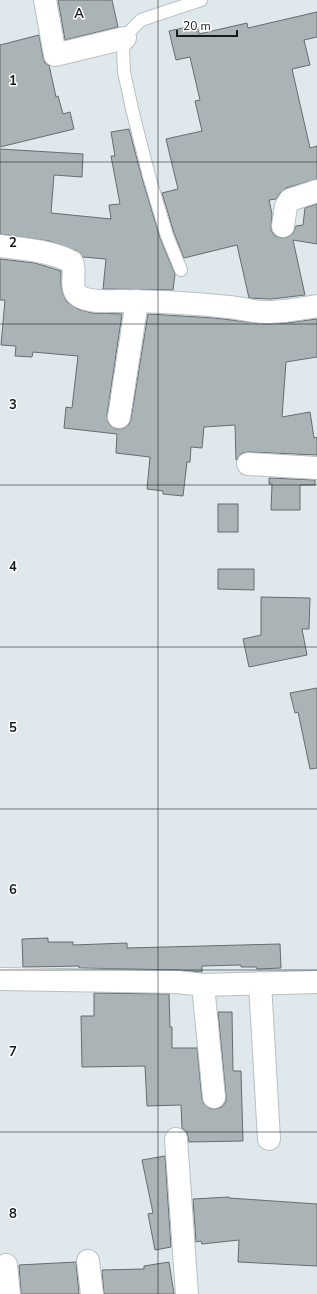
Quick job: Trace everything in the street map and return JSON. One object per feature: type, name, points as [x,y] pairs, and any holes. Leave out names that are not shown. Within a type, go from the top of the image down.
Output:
[{"type":"street","points":[[45,0],[55,55],[125,38]]},
{"type":"street","points":[[283,226],[286,206],[290,200],[317,191]]},
{"type":"street","points":[[0,246],[38,251],[67,258],[72,262],[74,267],[73,283],[76,293],[79,296],[97,301],[137,301],[229,307],[266,312],[317,306]]},
{"type":"street","points":[[119,417],[137,301]]},
{"type":"street","points":[[248,464],[317,468]]},
{"type":"street","points":[[0,980],[178,982],[203,986],[317,982]]},
{"type":"street","points":[[260,983],[269,1139]]},
{"type":"street","points":[[203,986],[214,1097]]},
{"type":"street","points":[[176,1139],[187,1294]]},
{"type":"street","points":[[88,1261],[92,1294]]},
{"type":"street","points":[[6,1265],[9,1294]]},
{"type":"lane","points":[[181,270],[167,236],[132,113],[124,72],[123,51],[125,38],[132,28],[141,20],[201,0]]},
{"type":"building","points":[[58,0],[112,0],[118,27],[65,40]]},
{"type":"building","points":[[317,12],[317,37],[304,40],[310,65],[292,69],[310,148],[317,146],[317,179],[286,188],[276,199],[269,200],[272,214],[271,230],[275,236],[282,238],[288,237],[293,233],[296,226],[303,225],[305,208],[317,204],[317,244],[293,240],[305,295],[271,299],[249,298],[237,245],[184,258],[174,233],[162,193],[178,189],[166,139],[202,131],[195,101],[200,100],[190,57],[176,60],[169,31],[197,25],[199,34],[247,23],[248,28]]},
{"type":"building","points":[[39,35],[43,57],[45,63],[49,65],[56,97],[58,96],[63,114],[70,112],[74,129],[0,147],[0,45]]},
{"type":"building","points":[[129,129],[160,238],[175,274],[173,290],[103,289],[106,259],[83,257],[77,251],[49,241],[0,234],[0,149],[83,154],[82,177],[54,175],[51,213],[111,219],[109,205],[120,204],[111,156],[115,156],[111,132]]},
{"type":"building","points":[[0,259],[35,263],[61,271],[61,285],[67,302],[78,309],[92,313],[122,314],[107,415],[108,422],[111,426],[117,429],[124,428],[129,424],[131,419],[148,314],[214,318],[265,324],[317,319],[317,357],[286,362],[282,417],[310,412],[314,438],[317,437],[317,455],[249,452],[242,453],[236,460],[235,425],[204,427],[202,448],[191,447],[190,462],[187,462],[183,496],[163,494],[163,491],[147,489],[150,457],[116,453],[117,434],[64,428],[66,407],[72,408],[78,356],[33,352],[32,357],[15,356],[16,346],[1,345],[5,300],[0,300]]},
{"type":"building","points":[[269,478],[315,480],[315,485],[300,485],[300,510],[271,510],[272,484],[269,484]]},
{"type":"building","points":[[218,504],[238,504],[238,532],[218,532]]},
{"type":"building","points":[[218,569],[254,569],[254,590],[218,589]]},
{"type":"building","points":[[261,597],[310,598],[309,629],[302,629],[307,655],[249,667],[243,639],[261,635]]},
{"type":"building","points":[[317,688],[317,768],[310,769],[298,712],[295,713],[290,693]]},
{"type":"building","points":[[48,938],[48,942],[73,942],[73,945],[127,943],[127,948],[280,944],[281,968],[257,969],[256,967],[241,967],[241,965],[202,966],[202,972],[178,970],[79,968],[79,966],[23,967],[22,939]]},
{"type":"building","points":[[94,993],[169,994],[172,1048],[197,1048],[202,1099],[204,1104],[209,1108],[215,1109],[222,1107],[226,1102],[218,1012],[232,1012],[233,1071],[241,1071],[243,1141],[189,1142],[187,1132],[182,1128],[181,1105],[147,1106],[145,1066],[82,1067],[81,1016],[94,1016]]},
{"type":"building","points":[[165,1156],[171,1247],[155,1250],[148,1214],[153,1213],[142,1160]]},
{"type":"building","points":[[229,1197],[317,1204],[317,1266],[238,1262],[239,1240],[202,1244],[201,1241],[196,1242],[193,1199]]},
{"type":"building","points":[[76,1262],[79,1294],[21,1294],[19,1265]]},
{"type":"building","points":[[169,1262],[174,1294],[104,1294],[102,1270],[144,1269],[144,1266]]}]
